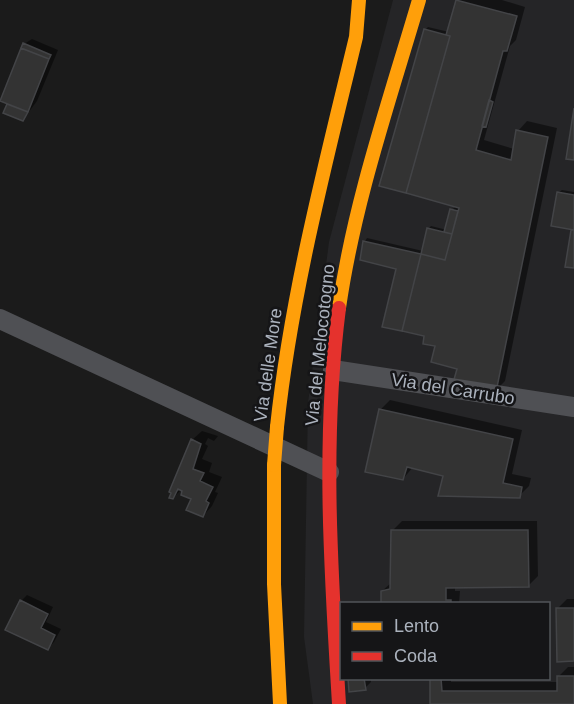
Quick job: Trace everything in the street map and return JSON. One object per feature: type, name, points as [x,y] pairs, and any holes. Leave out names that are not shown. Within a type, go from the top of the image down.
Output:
[{"type":"main road","points":[[356,37],[358,0]]},
{"type":"main road","name":"Via del Melocotogno","points":[[339,704],[331,570],[329,471],[333,370],[344,275],[362,192],[419,0]]},
{"type":"main road","points":[[356,37],[370,10]]},
{"type":"main road","name":"Via delle More","points":[[280,704],[274,618],[272,540],[274,465],[283,372],[296,294],[356,37]]},
{"type":"street","points":[[0,319],[329,471]]},
{"type":"street","name":"Via del Carrubo","points":[[333,370],[574,407]]},
{"type":"shaded area","points":[[393,0],[574,0],[574,704],[313,704],[304,637],[308,403],[329,242]]},
{"type":"building","points":[[456,0],[517,16],[507,51],[503,51],[476,150],[511,160],[516,130],[548,137],[496,392],[453,383],[457,369],[431,362],[435,346],[423,344],[424,336],[402,331],[421,254],[445,260],[459,208],[406,193],[450,36],[446,35]]},
{"type":"building","points":[[424,29],[450,36],[406,193],[379,186]]},
{"type":"building","points":[[23,43],[51,55],[49,59],[21,48]]},
{"type":"building","points":[[21,48],[49,59],[28,112],[0,101]]},
{"type":"building","points":[[489,100],[493,102],[486,127],[482,126]]},
{"type":"building","points":[[7,104],[28,112],[23,121],[3,113]]},
{"type":"building","points":[[574,108],[574,160],[566,159]]},
{"type":"building","points":[[557,192],[574,195],[574,230],[551,226]]},
{"type":"building","points":[[450,209],[458,211],[452,234],[444,232]]},
{"type":"building","points":[[427,228],[452,234],[445,260],[421,254]]},
{"type":"building","points":[[571,230],[574,230],[574,268],[565,267]]},
{"type":"building","points":[[363,241],[421,254],[402,331],[382,327],[396,269],[360,260]]},
{"type":"building","points":[[379,409],[513,439],[503,483],[522,487],[520,498],[438,496],[443,476],[407,467],[403,480],[365,472]]},
{"type":"building","points":[[191,439],[201,444],[193,469],[204,473],[200,481],[213,487],[206,501],[209,503],[203,517],[186,510],[191,499],[181,495],[182,491],[178,489],[173,499],[169,498],[171,493],[169,492]]},
{"type":"building","points":[[391,530],[528,530],[529,587],[446,588],[446,600],[451,600],[451,602],[381,602],[381,591],[390,589]]},
{"type":"building","points":[[20,600],[48,614],[41,628],[55,635],[48,650],[5,630]]},
{"type":"building","points":[[556,608],[574,608],[574,661],[557,662]]},
{"type":"building","points":[[557,676],[574,676],[574,704],[430,704],[430,680],[441,680],[442,691],[557,691]]},
{"type":"building","points":[[348,680],[364,680],[366,690],[349,692]]},
{"type":"traffic: slow","points":[[277,427],[300,280],[356,37],[359,0]]},
{"type":"traffic: slow","points":[[339,308],[363,191],[419,0]]},
{"type":"traffic: slow","points":[[274,465],[277,427]]},
{"type":"traffic: slow","points":[[274,465],[274,584],[280,704]]},
{"type":"traffic: jam","points":[[339,308],[329,456],[331,556],[339,704]]}]
